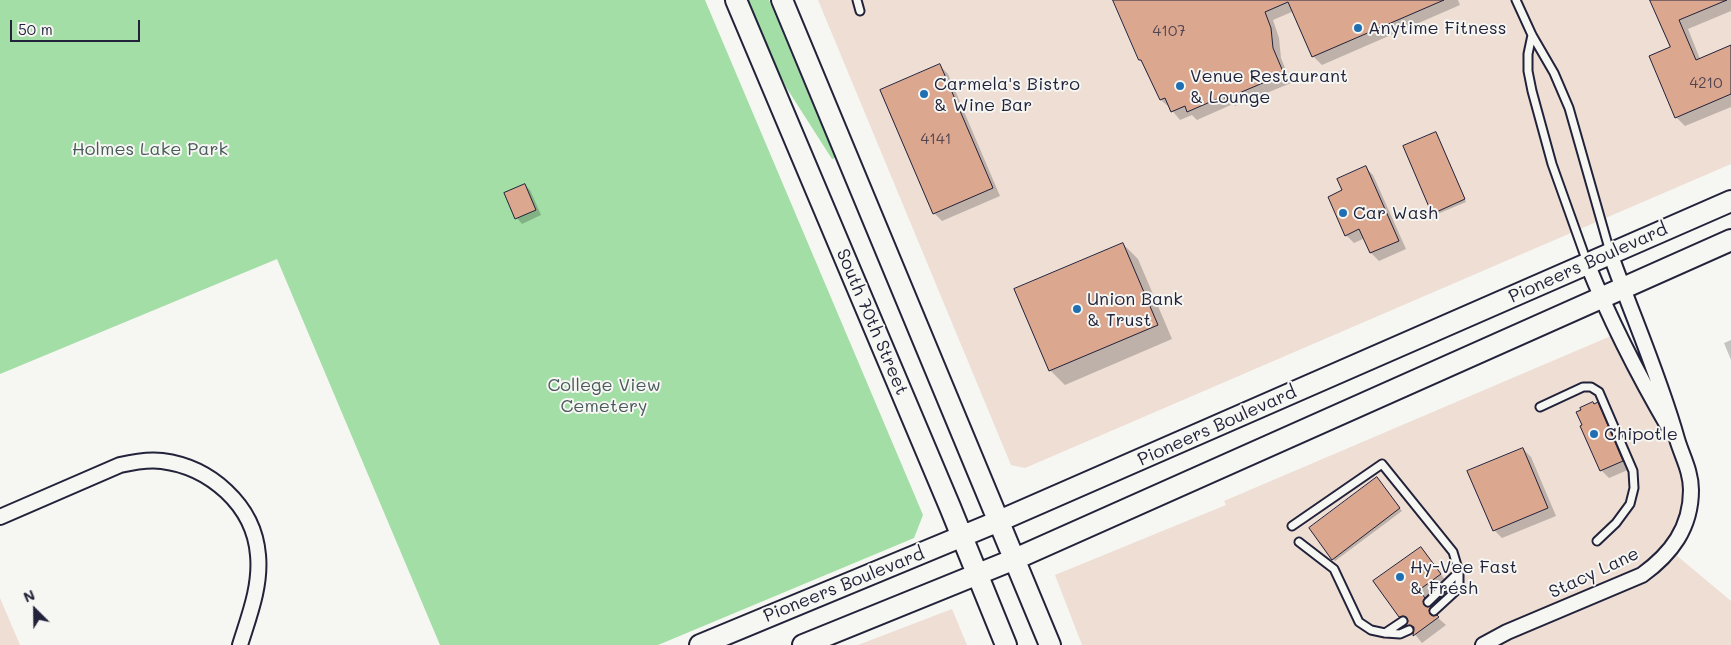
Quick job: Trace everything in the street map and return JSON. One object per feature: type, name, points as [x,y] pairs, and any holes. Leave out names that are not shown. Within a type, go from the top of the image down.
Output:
[{"type":"main road","name":"South 70th Street","points":[[736,0],[978,574],[1006,645]]},
{"type":"main road","points":[[782,0],[1050,645]]},
{"type":"main road","name":"Pioneers Boulevard","points":[[700,645],[999,521],[1587,263],[1731,202]]},
{"type":"main road","name":"Pioneers Boulevard","points":[[803,645],[1015,559],[1731,240]]},
{"type":"street","name":"Stacy Lane","points":[[1610,253],[1665,396],[1679,446]]},
{"type":"street","name":"Stacy Lane","points":[[1483,645],[1507,632],[1642,575],[1657,564],[1670,550],[1682,531],[1688,511],[1691,490],[1689,469],[1679,446],[1650,395],[1601,297],[1587,263]]},
{"type":"street","points":[[0,516],[120,465],[138,461],[160,460],[181,464],[201,472],[219,484],[235,499],[253,532],[258,554],[258,576],[254,598],[240,645]]},
{"type":"lane","points":[[857,0],[860,11]]},
{"type":"lane","points":[[1516,0],[1532,35],[1554,73],[1569,108],[1610,253]]},
{"type":"lane","points":[[1532,35],[1528,54],[1528,70],[1532,91],[1552,164],[1587,263]]},
{"type":"lane","points":[[1540,406],[1583,387],[1591,387],[1599,392],[1633,471],[1634,488],[1630,504],[1616,523],[1597,542]]},
{"type":"lane","points":[[1292,526],[1382,464],[1453,552],[1459,572],[1459,588],[1434,611]]},
{"type":"lane","points":[[1299,542],[1334,569],[1359,622],[1371,630],[1386,633],[1400,634],[1409,630]]},
{"type":"lane","points":[[1428,602],[1459,572]]},
{"type":"lane","points":[[1386,633],[1402,621]]},
{"type":"shaded area","points":[[818,0],[1731,0],[1731,164],[1025,468],[1011,465]]},
{"type":"shaded area","points":[[1618,333],[1679,446],[1691,490],[1670,550],[1731,601],[1731,645],[1082,645],[1055,575],[1226,505],[1224,501]]},
{"type":"shaded area","points":[[0,598],[20,645],[0,645]]},
{"type":"shaded area","points":[[952,609],[967,645],[858,645]]},
{"type":"green space","points":[[0,0],[705,0],[923,515],[914,538],[658,645],[440,645],[277,259],[0,374]]},
{"type":"green space","points":[[747,0],[769,0],[835,158],[832,159],[786,87]]},
{"type":"building","points":[[1113,0],[1444,0],[1312,57],[1288,2],[1265,12],[1271,28],[1273,48],[1284,74],[1225,99],[1224,96],[1187,112],[1185,106],[1171,112],[1165,98],[1160,100],[1141,60],[1139,60]]},
{"type":"building","points":[[1650,0],[1727,0],[1679,20],[1696,60],[1731,45],[1731,94],[1675,118],[1649,56],[1670,47]]},
{"type":"building","points":[[940,64],[993,188],[933,214],[880,90]]},
{"type":"building","points":[[1436,132],[1465,199],[1432,214],[1403,146]]},
{"type":"building","points":[[1366,166],[1399,241],[1370,253],[1359,229],[1345,236],[1328,197],[1342,190],[1337,179]]},
{"type":"building","points":[[525,184],[536,210],[515,219],[504,193]]},
{"type":"building","points":[[1123,243],[1158,325],[1049,371],[1014,289]]},
{"type":"building","points":[[1593,402],[1594,404],[1598,402],[1623,461],[1600,471],[1580,426],[1582,425],[1576,412]]},
{"type":"building","points":[[1523,448],[1548,508],[1493,531],[1467,471]]},
{"type":"building","points":[[1377,477],[1400,508],[1332,560],[1309,528]]},
{"type":"building","points":[[1421,547],[1441,574],[1419,590],[1425,598],[1423,601],[1424,605],[1427,607],[1431,606],[1430,614],[1439,617],[1413,636],[1414,627],[1406,626],[1407,618],[1399,617],[1373,581]]},
{"type":"place","name":"Anytime Fitness","points":[[1358,28]]},
{"type":"place","name":"Venue Restaurant & Lounge","points":[[1180,86]]},
{"type":"place","name":"Carmela's Bistro & Wine Bar","points":[[924,94]]},
{"type":"place","name":"Car Wash","points":[[1343,213]]},
{"type":"place","name":"Union Bank & Trust","points":[[1077,309]]},
{"type":"place","name":"Chipotle","points":[[1594,434]]},
{"type":"place","name":"Hy-Vee Fast & Fresh","points":[[1400,577]]},
{"type":"park label","name":"Holmes Lake Park","points":[[150,149]]},
{"type":"park label","name":"College View Cemetery","points":[[604,395]]}]
